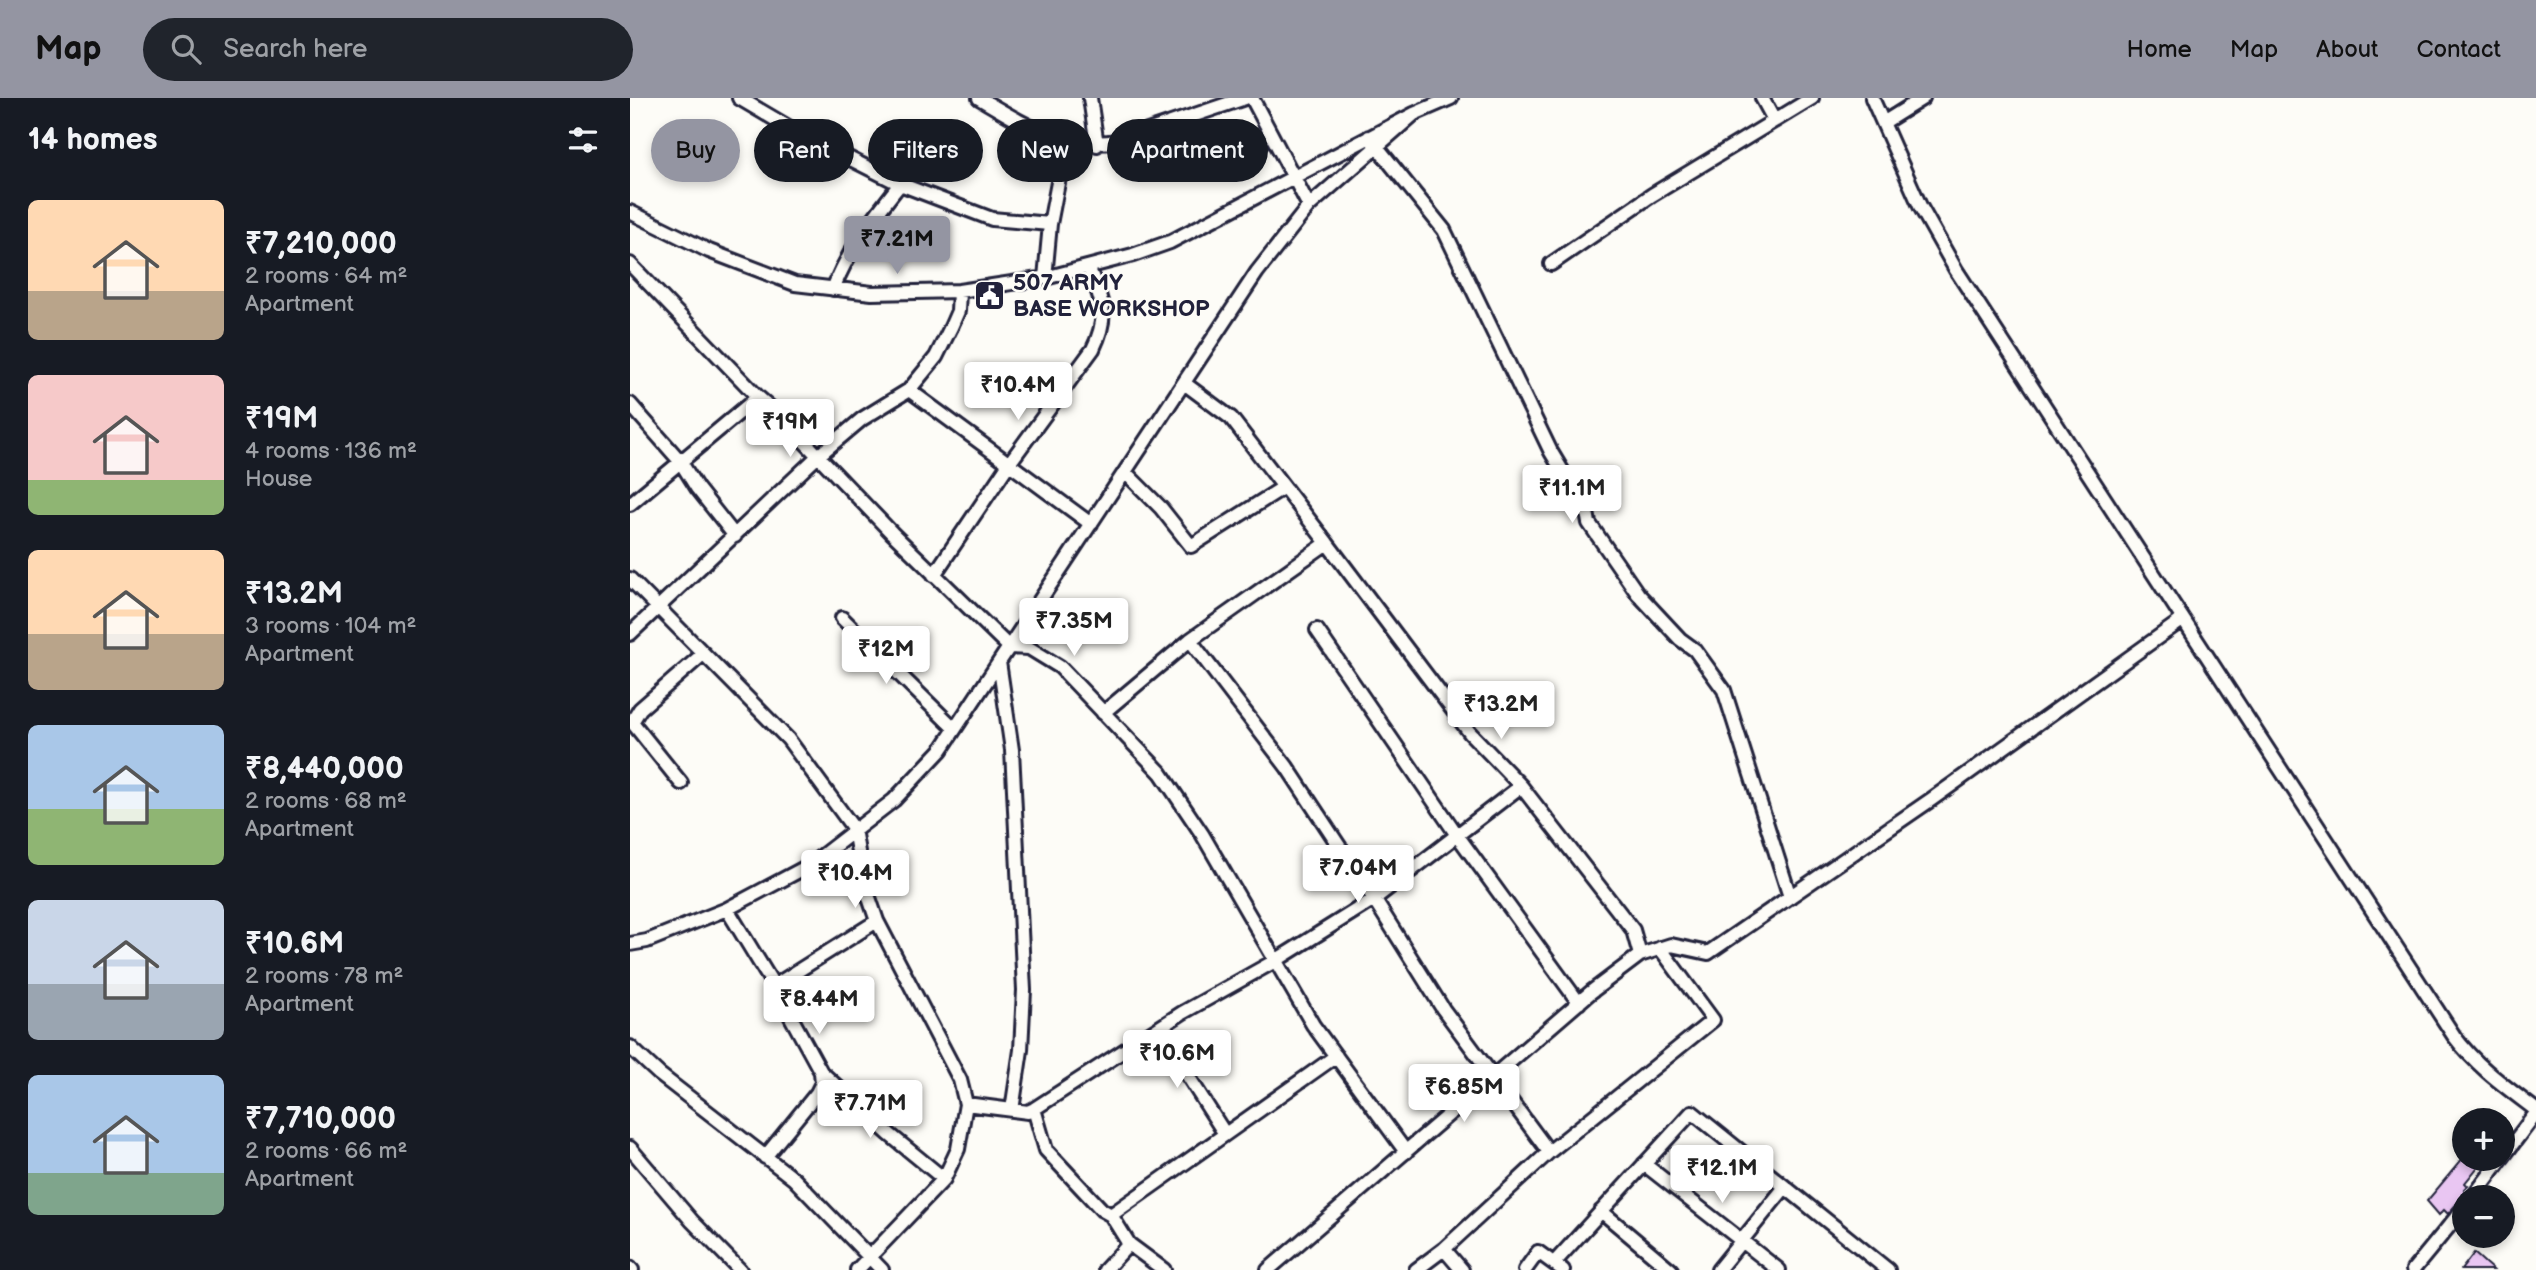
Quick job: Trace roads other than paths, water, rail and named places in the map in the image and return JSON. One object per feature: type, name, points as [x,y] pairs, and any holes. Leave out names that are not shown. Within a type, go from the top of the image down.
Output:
[{"type":"street","points":[[739,98],[795,131],[900,184],[992,219],[1050,224]]},
{"type":"street","points":[[979,98],[1014,119]]},
{"type":"street","points":[[1090,98],[1097,145]]},
{"type":"street","points":[[1093,144],[1118,141],[1245,98]]},
{"type":"street","points":[[1252,98],[1309,206]]},
{"type":"street","points":[[630,212],[709,251],[795,284],[872,293],[959,291],[1045,278],[1170,242],[1294,177],[1373,142],[1414,114],[1451,98]]},
{"type":"street","points":[[1762,98],[1774,120]]},
{"type":"street","points":[[1551,264],[1652,195],[1812,98]]},
{"type":"street","points":[[1871,98],[1920,206],[1956,270],[2454,1036],[2469,1057],[2486,1073],[2536,1112],[2515,1140]]},
{"type":"street","points":[[1883,123],[1923,98]]},
{"type":"street","points":[[630,944],[647,941],[727,909],[810,865],[894,800],[941,750],[1257,272],[1309,206],[1373,142]]},
{"type":"street","points":[[1373,142],[1444,230],[1551,452],[1587,512],[1589,523],[1638,594],[1680,639],[1695,650],[1724,690],[1790,897]]},
{"type":"street","points":[[1045,278],[1050,224],[1058,182]]},
{"type":"street","points":[[833,289],[845,259],[900,184]]},
{"type":"street","points":[[630,264],[934,575],[1009,646],[1029,648],[1060,667],[1161,773],[1202,834],[1313,1025],[1406,1152]]},
{"type":"street","points":[[934,575],[1008,465],[1093,349],[1103,329],[1103,314],[1088,267]]},
{"type":"street","points":[[630,286],[641,276]]},
{"type":"street","points":[[630,634],[818,456],[862,419],[909,390],[936,357],[958,312],[959,291]]},
{"type":"street","points":[[1184,383],[1231,418],[1470,733],[1521,786],[1633,930],[1640,955]]},
{"type":"street","points":[[909,390],[1091,524]]},
{"type":"street","points":[[630,503],[758,397]]},
{"type":"street","points":[[630,404],[680,461],[697,488],[735,536]]},
{"type":"street","points":[[1125,472],[1161,508],[1191,547],[1284,487]]},
{"type":"street","points":[[1103,713],[1191,640],[1327,543]]},
{"type":"street","points":[[630,579],[788,739],[855,832],[863,880],[877,921],[960,1080],[966,1104],[958,1149],[944,1179],[857,1270]]},
{"type":"street","points":[[842,618],[955,729]]},
{"type":"street","points":[[1268,1270],[1579,1003],[1640,955],[1671,944],[1708,953],[2182,620]]},
{"type":"street","points":[[1317,629],[1457,835],[1579,1003]]},
{"type":"street","points":[[1191,640],[1287,767],[1443,1009],[1549,1152]]},
{"type":"street","points":[[681,783],[632,722],[640,709],[703,654]]},
{"type":"street","points":[[999,662],[1012,750],[1024,990],[1021,1050],[1012,1110]]},
{"type":"street","points":[[966,1104],[1028,1112],[1034,1109],[1158,1029],[1374,899],[1521,786]]},
{"type":"street","points":[[727,909],[774,986],[821,1072],[888,1135],[944,1179]]},
{"type":"street","points":[[774,986],[877,921]]},
{"type":"street","points":[[1416,1270],[1444,1249],[1549,1152],[1713,1020],[1660,948]]},
{"type":"street","points":[[1158,1029],[1225,1134]]},
{"type":"street","points":[[630,1047],[659,1074],[794,1179],[882,1270]]},
{"type":"street","points":[[1111,1215],[1336,1056]]},
{"type":"street","points":[[765,1157],[817,1093],[822,1083],[821,1072]]},
{"type":"street","points":[[1034,1109],[1046,1150],[1102,1210],[1111,1215],[1129,1244],[1164,1270]]},
{"type":"street","points":[[1525,1270],[1538,1252],[1558,1266],[1601,1211],[1692,1112],[1888,1270]]},
{"type":"street","points":[[630,1148],[692,1221],[740,1270]]},
{"type":"street","points":[[1644,1164],[1779,1270]]},
{"type":"street","points":[[1718,1270],[1785,1187]]},
{"type":"street","points":[[1601,1211],[1671,1270]]},
{"type":"street","points":[[2413,1270],[2452,1223]]},
{"type":"street","points":[[1105,1270],[1129,1244]]},
{"type":"street","points":[[1444,1249],[1462,1270]]},
{"type":"place","name":"507 ARMY BASE WORKSHOP","points":[[990,296]]}]
